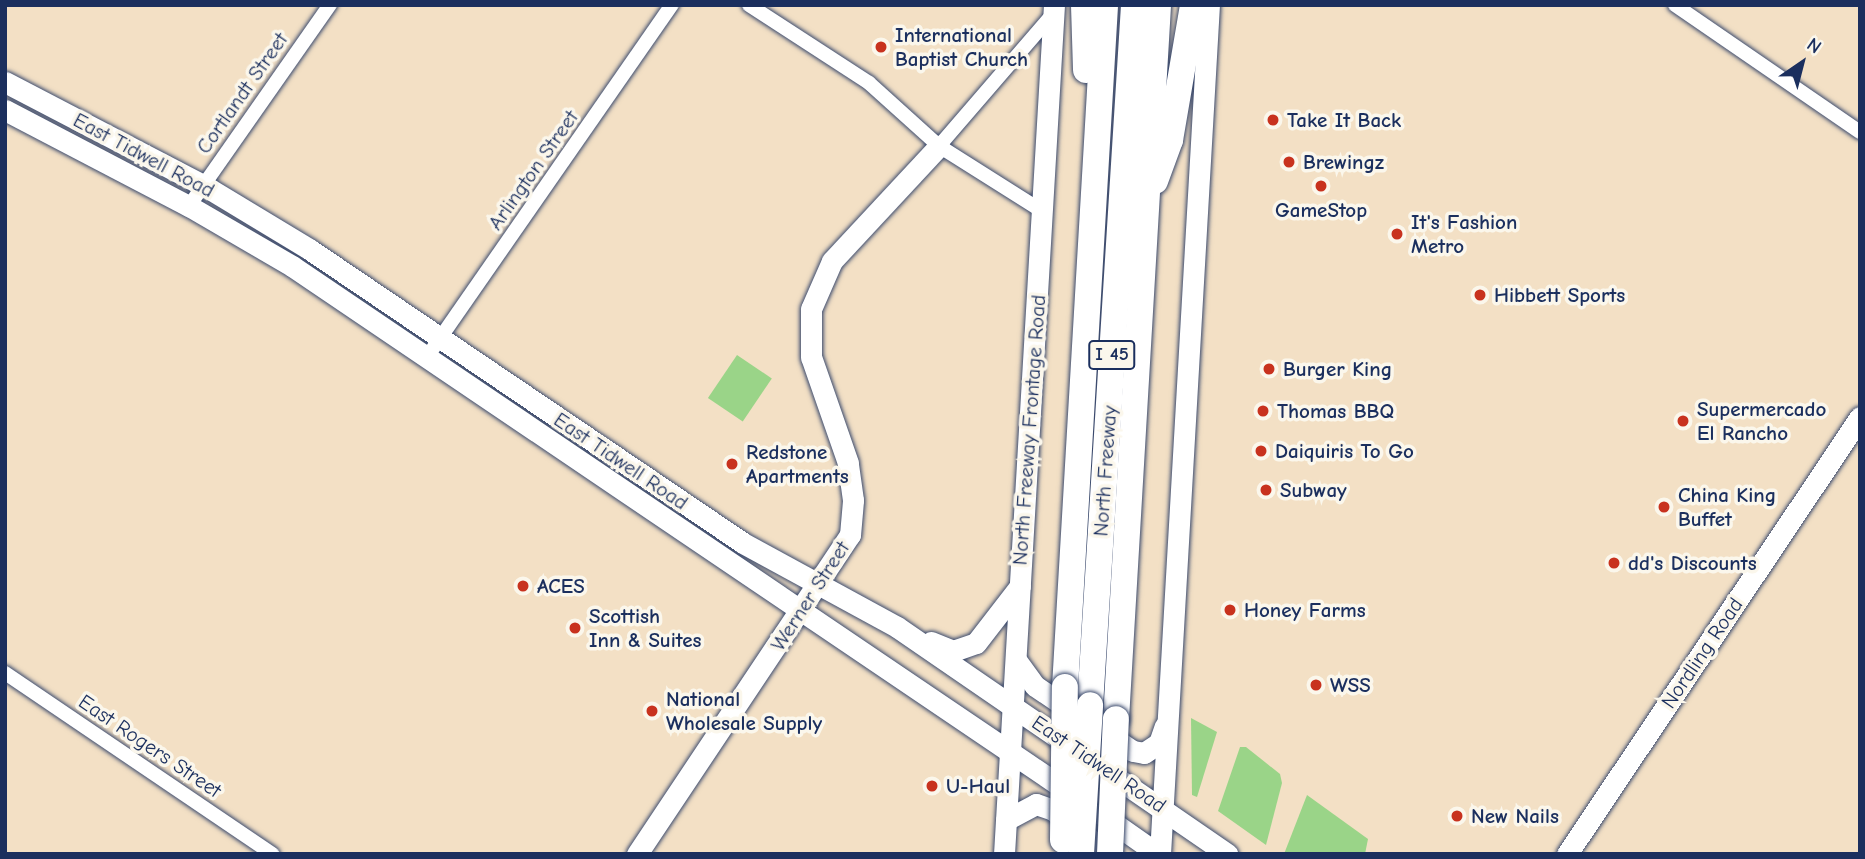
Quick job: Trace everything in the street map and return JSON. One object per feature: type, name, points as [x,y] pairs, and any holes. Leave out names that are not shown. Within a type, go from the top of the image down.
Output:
[{"type":"highway","points":[[1084,5],[1090,265]]},
{"type":"highway","name":"North Freeway","points":[[1069,849],[1065,687],[1105,5]]},
{"type":"highway","name":"North Freeway","points":[[1069,849],[1090,705],[1133,5]]},
{"type":"highway","name":"North Freeway","points":[[1110,854],[1158,5]]},
{"type":"highway","points":[[1145,209],[1170,140],[1193,5]]},
{"type":"main road","points":[[1159,854],[1165,810],[1209,5]]},
{"type":"main road","name":"North Freeway Frontage Road","points":[[1004,854],[1053,10]]},
{"type":"main road","name":"East Tidwell Road","points":[[5,82],[203,185],[309,249],[743,543],[820,582],[897,627],[1227,854]]},
{"type":"main road","name":"East Tidwell Road","points":[[5,110],[189,205],[292,266],[659,517],[803,608],[1159,854]]},
{"type":"main road","name":"Werner Street","points":[[637,854],[850,535],[853,500],[839,431],[811,357],[811,309],[832,261],[939,146]]},
{"type":"main road","name":"Nordling Road","points":[[1567,854],[1860,417]]},
{"type":"main road","points":[[659,517],[673,497]]},
{"type":"main road","points":[[897,627],[953,651],[965,649],[988,632],[1020,586]]},
{"type":"main road","points":[[1016,660],[1035,686],[1133,751],[1154,749],[1168,718]]},
{"type":"main road","points":[[1006,820],[1035,804],[1053,810],[1110,854]]},
{"type":"street","name":"Cortlandt Street","points":[[189,205],[330,5]]},
{"type":"street","name":"Arlington Street","points":[[427,357],[672,5]]},
{"type":"street","points":[[749,5],[869,83],[939,146],[1042,211]]},
{"type":"street","points":[[1675,5],[1860,132]]},
{"type":"street","name":"Werner Street","points":[[939,146],[1053,10]]},
{"type":"street","name":"East Rogers Street","points":[[5,673],[272,854]]},
{"type":"green space","points":[[737,355],[772,378],[743,422],[708,398]]},
{"type":"green space","points":[[1191,718],[1217,732],[1197,797],[1192,795]]},
{"type":"green space","points":[[1240,747],[1246,747],[1280,774],[1282,783],[1266,845],[1218,811]]},
{"type":"green space","points":[[1307,795],[1368,839],[1365,854],[1284,854]]},
{"type":"place","name":"International Baptist Church","points":[[881,47]]},
{"type":"place","name":"Take It Back","points":[[1273,120]]},
{"type":"place","name":"Brewingz","points":[[1289,162]]},
{"type":"place","name":"GameStop","points":[[1321,186]]},
{"type":"place","name":"It's Fashion Metro","points":[[1397,234]]},
{"type":"place","name":"Hibbett Sports","points":[[1480,295]]},
{"type":"place","name":"Burger King","points":[[1269,369]]},
{"type":"place","name":"Thomas BBQ","points":[[1263,411]]},
{"type":"place","name":"Supermercado El Rancho","points":[[1683,421]]},
{"type":"place","name":"Daiquiris To Go","points":[[1261,451]]},
{"type":"place","name":"Redstone Apartments","points":[[732,464]]},
{"type":"place","name":"Subway","points":[[1266,490]]},
{"type":"place","name":"China King Buffet","points":[[1664,507]]},
{"type":"place","name":"dd's Discounts","points":[[1614,563]]},
{"type":"place","name":"ACES","points":[[523,586]]},
{"type":"place","name":"Honey Farms","points":[[1230,610]]},
{"type":"place","name":"Scottish Inn & Suites","points":[[575,628]]},
{"type":"place","name":"WSS","points":[[1316,685]]},
{"type":"place","name":"National Wholesale Supply","points":[[652,711]]},
{"type":"place","name":"U-Haul","points":[[932,786]]},
{"type":"place","name":"New Nails","points":[[1457,816]]}]
